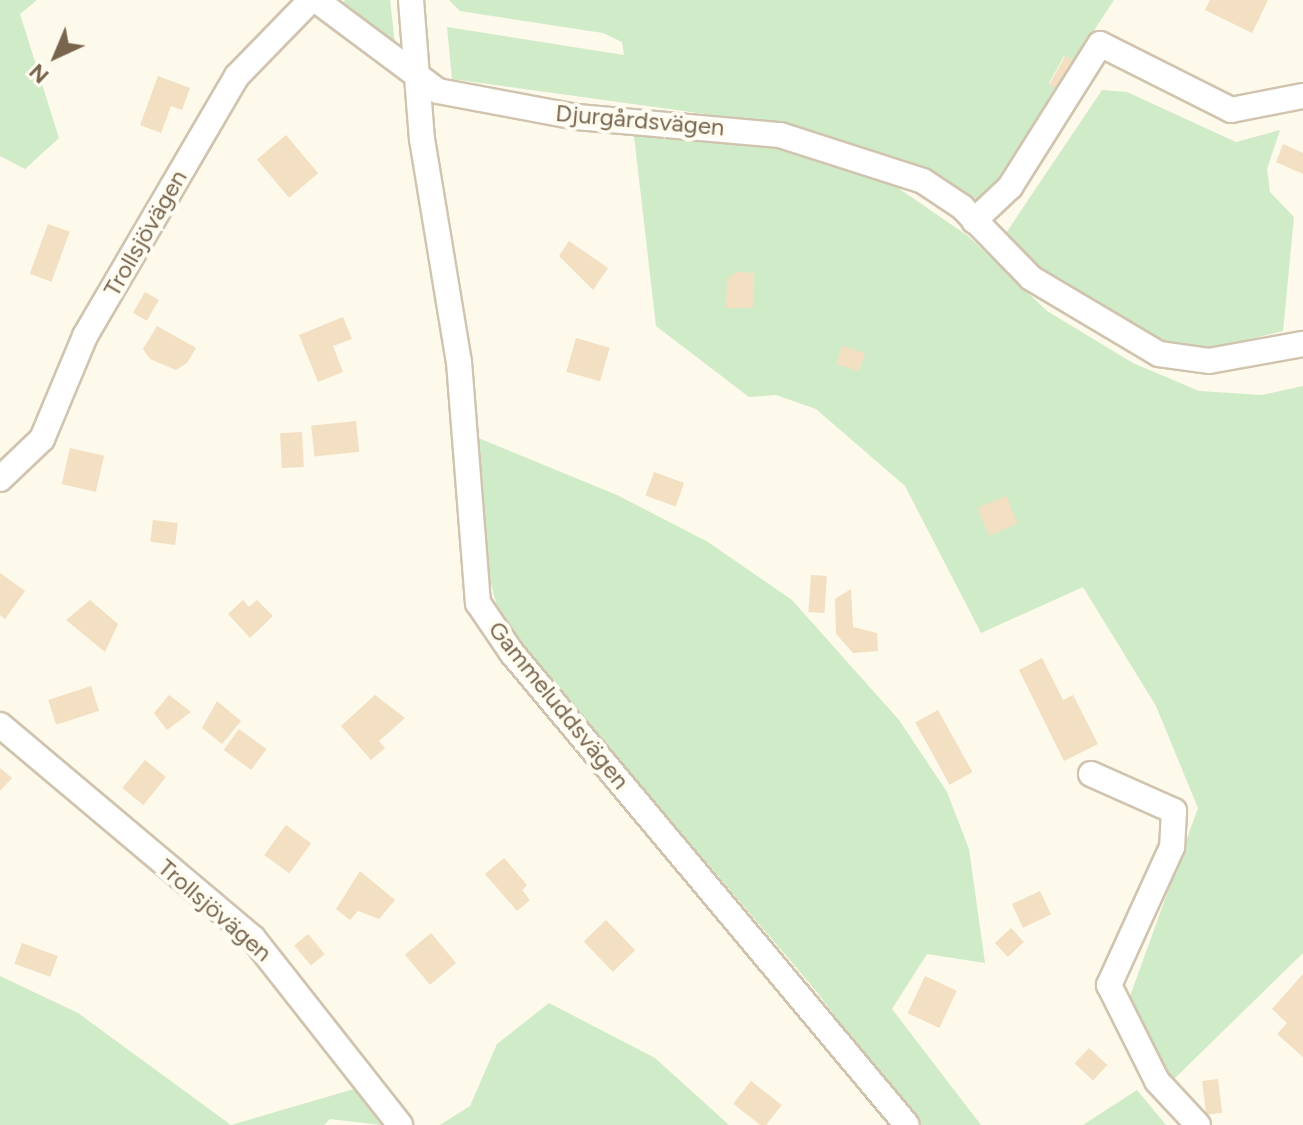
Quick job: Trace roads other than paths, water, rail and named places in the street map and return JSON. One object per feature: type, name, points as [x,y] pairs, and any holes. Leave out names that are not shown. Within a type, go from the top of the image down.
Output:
[{"type":"street","name":"Djurgårdsvägen","points":[[314,0],[420,84],[577,117],[780,135],[923,181],[974,221],[1031,278],[1159,354],[1209,361],[1303,341]]},
{"type":"street","name":"Trollsjövägen","points":[[0,479],[42,439],[85,336],[237,76],[314,0]]},
{"type":"street","name":"Gammeluddsvägen","points":[[411,0],[422,139],[459,362],[478,603],[512,653],[907,1125]]},
{"type":"street","points":[[974,221],[1010,187],[1100,44],[1231,110],[1303,96]]},
{"type":"street","name":"Trollsjövägen","points":[[0,725],[253,938],[400,1125]]},
{"type":"street","points":[[1091,774],[1174,811],[1172,847],[1109,985],[1157,1081],[1198,1125]]}]
